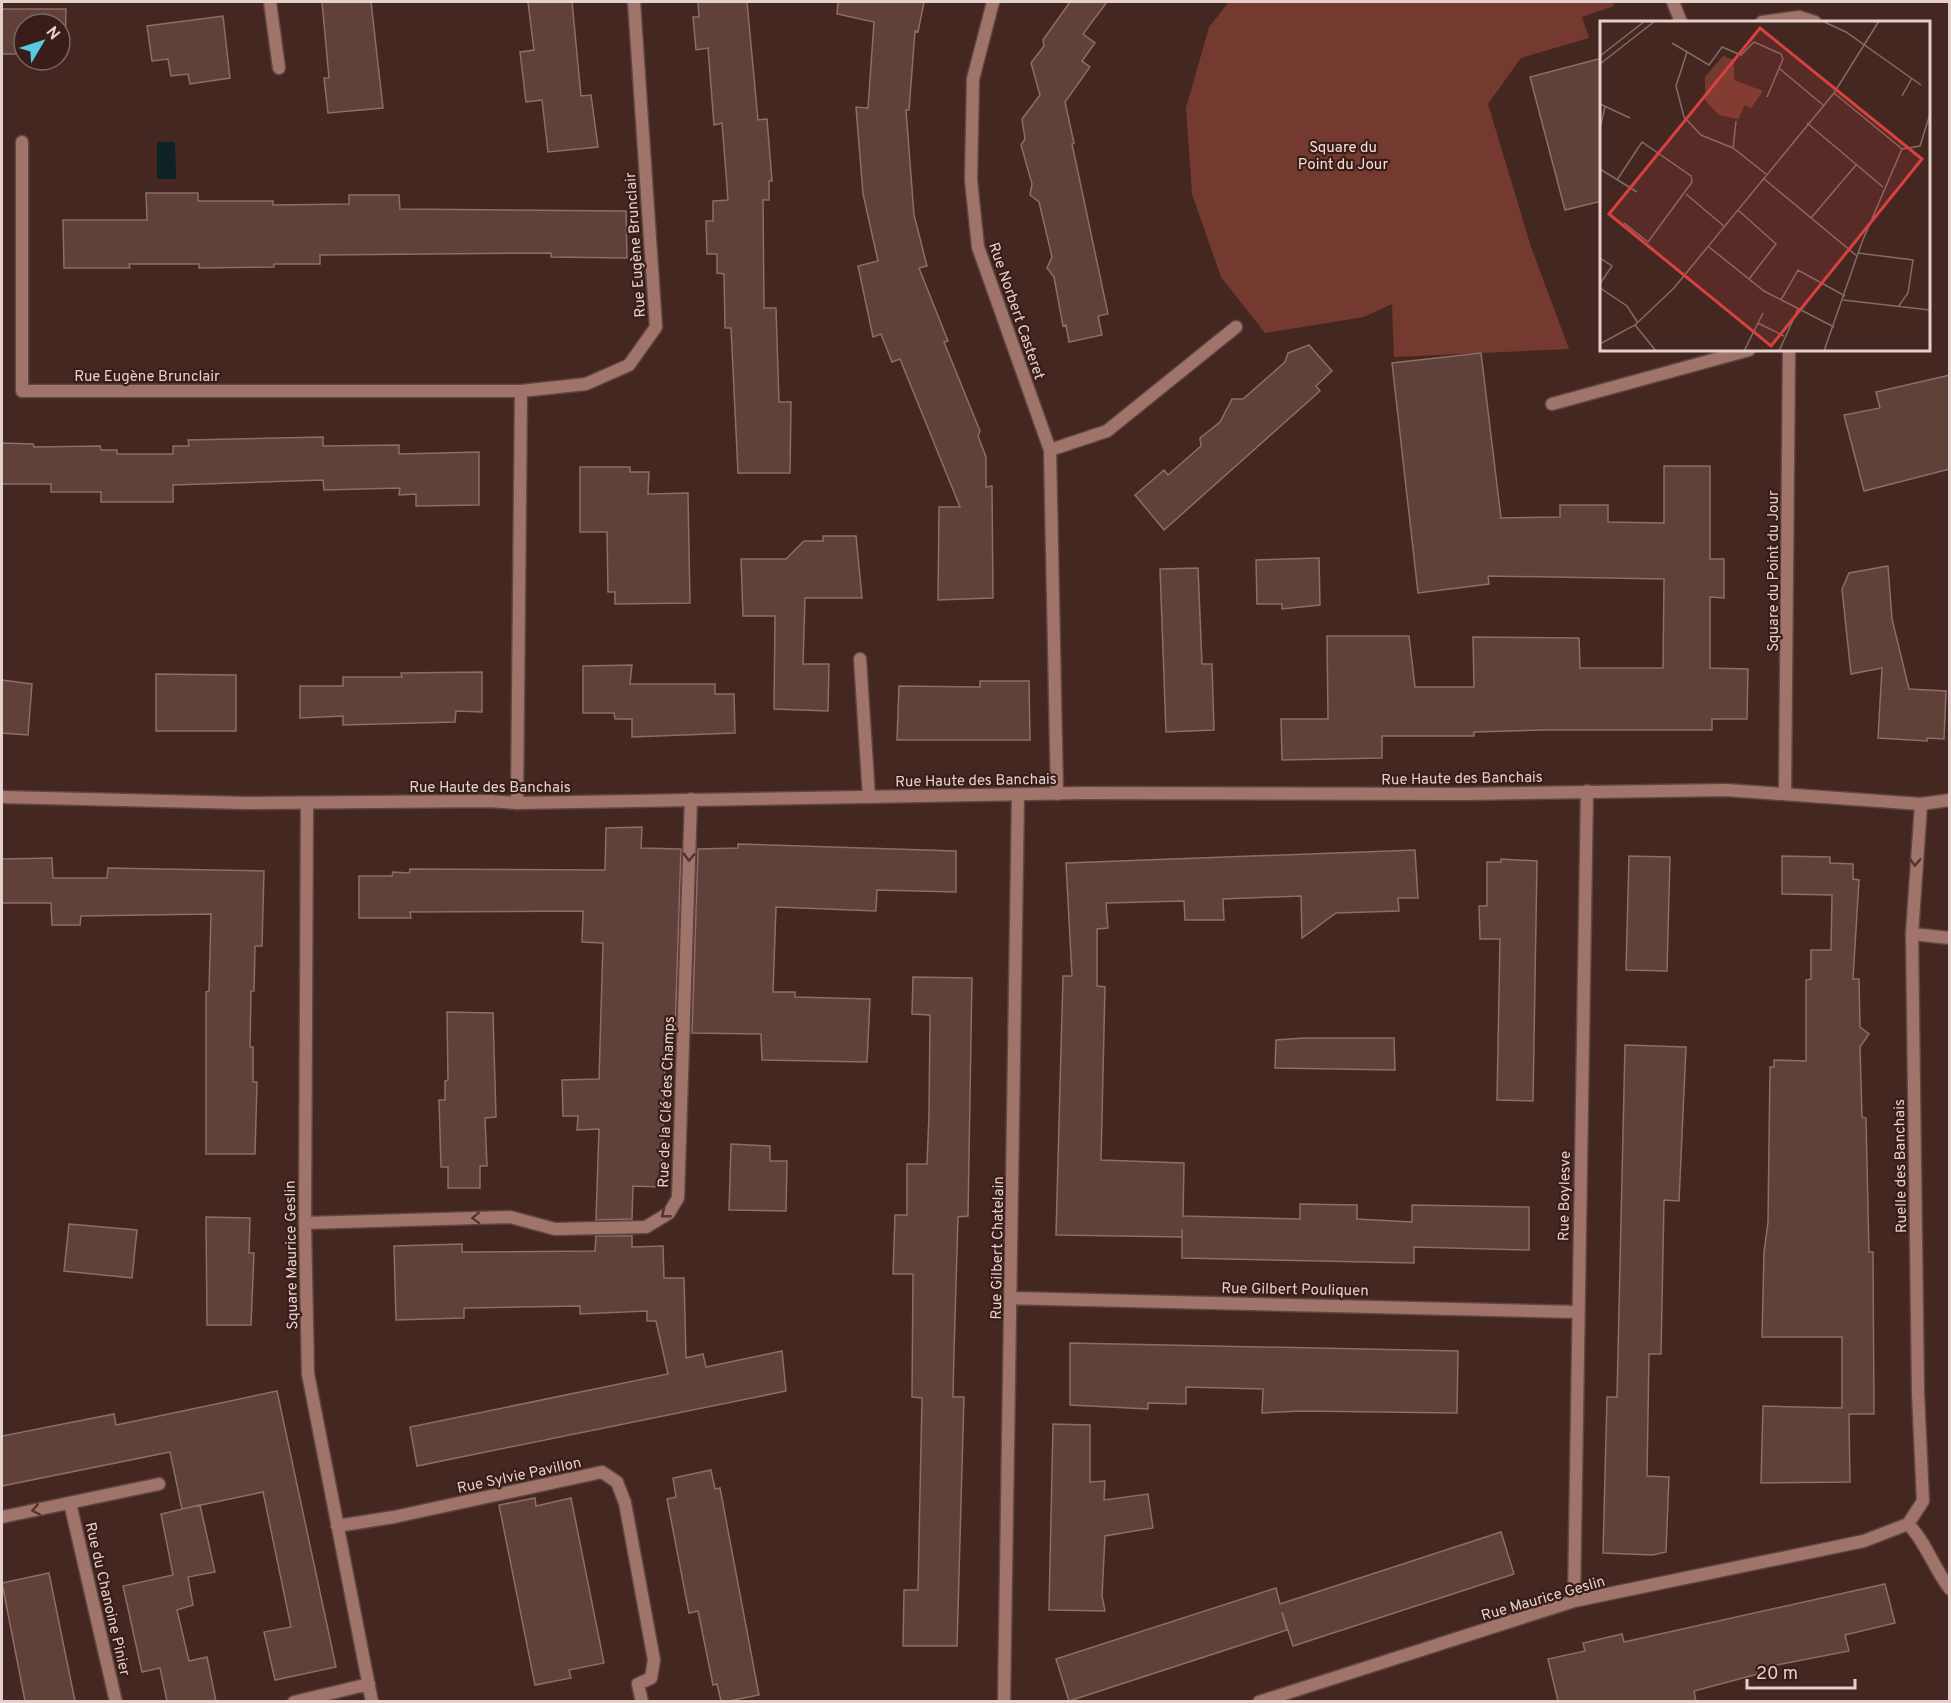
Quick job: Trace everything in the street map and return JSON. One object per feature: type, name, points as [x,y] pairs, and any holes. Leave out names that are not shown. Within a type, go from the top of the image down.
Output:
[{"type":"street","points":[[270,2],[279,68]]},
{"type":"street","name":"Rue Eugène Brunclair","points":[[22,142],[22,391],[521,391],[586,384],[629,365],[656,327],[634,2]]},
{"type":"street","name":"Rue Norbert Casteret","points":[[993,2],[973,79],[971,180],[978,247],[1050,450],[1057,794]]},
{"type":"street","points":[[1673,2],[1681,21]]},
{"type":"street","points":[[1767,21],[1787,17],[1799,17],[1812,21]]},
{"type":"street","points":[[1050,450],[1107,431],[1236,327]]},
{"type":"street","points":[[1552,404],[1745,351]]},
{"type":"street","name":"Square du Point du Jour","points":[[1785,793],[1789,351]]},
{"type":"street","points":[[517,803],[521,391]]},
{"type":"street","points":[[860,659],[869,797]]},
{"type":"street","name":"Rue Haute des Banchais","points":[[2,797],[307,803],[488,801],[517,803],[1057,794],[1441,794],[1726,790],[1921,804],[1950,800]]},
{"type":"street","name":"Rue Boylesve","points":[[1574,1601],[1587,791]]},
{"type":"street","name":"Rue Gilbert Chatelain","points":[[1004,1701],[1018,795]]},
{"type":"street","name":"Rue de la Clé des Champs","points":[[305,1224],[510,1218],[555,1229],[646,1227],[669,1213],[678,1198],[691,799]]},
{"type":"street","name":"Square Maurice Geslin","points":[[307,803],[305,1224],[308,1374],[372,1701]]},
{"type":"street","name":"Ruelle des Banchais","points":[[1908,1524],[1923,1501],[1918,1393],[1912,934],[1921,804]]},
{"type":"street","points":[[1912,934],[1950,938]]},
{"type":"street","name":"Rue Gilbert Pouliquen","points":[[1011,1298],[1577,1312]]},
{"type":"street","name":"Rue Sylvie Pavillon","points":[[338,1526],[394,1517],[602,1472],[617,1482],[625,1503],[654,1660],[651,1678],[638,1684],[642,1701]]},
{"type":"street","points":[[2,1517],[159,1484]]},
{"type":"street","name":"Rue du Chanoine Pinier","points":[[70,1503],[116,1701]]},
{"type":"street","points":[[1908,1524],[1916,1531],[1935,1569],[1950,1589]]},
{"type":"street","name":"Rue Maurice Geslin","points":[[1259,1701],[1574,1601],[1864,1541],[1908,1524]]},
{"type":"street","points":[[294,1701],[369,1684]]},
{"type":"green space","name":"Square du Point du Jour","points":[[1229,2],[1613,2],[1614,6],[1582,17],[1589,38],[1521,58],[1488,104],[1531,247],[1569,349],[1394,357],[1392,304],[1364,317],[1265,333],[1221,277],[1192,194],[1186,108],[1209,27]]},
{"type":"water","points":[[157,142],[175,142],[176,179],[157,179]]},
{"type":"building","points":[[322,2],[371,2],[383,108],[328,113],[324,78],[329,78]]},
{"type":"building","points":[[528,2],[572,2],[581,96],[591,95],[598,147],[548,152],[542,100],[526,102],[520,52],[534,50]]},
{"type":"building","points":[[698,2],[747,2],[758,120],[767,119],[772,181],[769,181],[769,200],[763,200],[764,308],[776,308],[779,402],[791,402],[790,473],[738,473],[731,328],[725,328],[724,274],[717,273],[717,254],[707,254],[706,221],[713,221],[713,201],[728,200],[722,123],[714,125],[708,48],[696,50],[693,17],[699,17]]},
{"type":"building","points":[[838,2],[924,2],[918,32],[915,31],[909,110],[906,110],[914,215],[927,266],[919,268],[948,341],[944,342],[980,431],[978,436],[986,457],[986,487],[992,486],[993,598],[938,600],[939,507],[960,507],[900,359],[892,362],[881,334],[873,337],[858,266],[878,261],[863,194],[856,107],[868,108],[874,22],[837,14]]},
{"type":"building","points":[[1070,2],[1107,2],[1083,34],[1095,43],[1082,61],[1090,67],[1065,102],[1108,314],[1098,316],[1102,335],[1069,342],[1066,325],[1063,326],[1054,277],[1047,268],[1052,257],[1039,202],[1030,195],[1032,184],[1021,145],[1025,139],[1022,119],[1040,95],[1031,63],[1044,46],[1043,40]]},
{"type":"building","points":[[2,9],[66,9],[66,12],[12,12],[12,54],[2,54]]},
{"type":"building","points":[[223,16],[230,78],[190,84],[188,74],[171,76],[168,59],[152,61],[147,26]]},
{"type":"building","points":[[1600,59],[1600,201],[1565,210],[1530,77]]},
{"type":"building","points":[[146,193],[198,193],[198,201],[273,201],[273,205],[349,204],[349,195],[399,195],[400,209],[626,211],[627,258],[551,257],[551,253],[320,255],[320,264],[274,264],[274,267],[199,268],[199,264],[129,264],[130,268],[64,268],[63,220],[147,220]]},
{"type":"building","points":[[1309,345],[1332,371],[1316,386],[1320,391],[1164,530],[1135,495],[1164,470],[1168,475],[1201,446],[1200,438],[1220,422],[1232,399],[1243,399],[1285,362],[1288,353]]},
{"type":"building","points":[[1481,353],[1501,518],[1560,517],[1560,505],[1608,505],[1608,522],[1664,523],[1664,466],[1710,466],[1710,559],[1724,559],[1724,598],[1710,597],[1710,668],[1748,669],[1747,719],[1712,719],[1712,730],[1544,730],[1474,732],[1474,736],[1382,736],[1382,758],[1282,760],[1281,719],[1328,719],[1327,636],[1409,636],[1415,687],[1474,687],[1473,637],[1579,638],[1580,668],[1663,668],[1664,579],[1488,576],[1489,584],[1418,593],[1392,363]]},
{"type":"building","points":[[1950,375],[1950,469],[1864,491],[1844,415],[1880,408],[1876,392]]},
{"type":"building","points":[[323,437],[323,446],[399,445],[399,454],[479,452],[479,505],[416,506],[416,494],[399,495],[400,488],[324,490],[323,480],[173,485],[173,502],[101,502],[101,492],[51,492],[51,484],[2,484],[2,443],[33,444],[34,447],[100,446],[101,450],[117,450],[117,454],[173,454],[173,446],[189,446],[188,440]]},
{"type":"building","points":[[580,467],[630,467],[630,472],[649,472],[648,494],[688,493],[690,603],[615,604],[615,592],[608,592],[607,532],[580,532]]},
{"type":"building","points":[[823,536],[856,536],[862,598],[805,598],[803,664],[829,664],[828,711],[774,709],[775,616],[743,616],[741,559],[786,559],[804,541],[823,541]]},
{"type":"building","points":[[1319,558],[1320,605],[1282,609],[1282,604],[1257,604],[1256,560]]},
{"type":"building","points":[[1888,566],[1892,619],[1909,689],[1946,691],[1944,739],[1927,738],[1927,741],[1878,738],[1882,668],[1851,674],[1842,589],[1849,573]]},
{"type":"building","points":[[1198,568],[1202,664],[1212,664],[1214,730],[1166,732],[1160,569]]},
{"type":"building","points":[[632,665],[630,684],[715,684],[715,694],[734,694],[735,733],[632,737],[632,719],[615,719],[614,713],[583,713],[583,666]]},
{"type":"building","points":[[482,672],[482,712],[456,711],[455,722],[343,725],[343,716],[300,718],[300,686],[343,686],[343,677],[402,677],[401,673]]},
{"type":"building","points":[[156,674],[236,675],[236,731],[156,731]]},
{"type":"building","points":[[2,680],[32,684],[28,735],[2,733]]},
{"type":"building","points":[[980,681],[1029,681],[1030,740],[897,740],[899,686],[980,687]]},
{"type":"building","points":[[642,827],[641,848],[681,849],[675,1032],[666,1032],[661,1187],[633,1186],[632,1219],[596,1220],[599,1129],[577,1130],[578,1116],[563,1116],[562,1080],[599,1079],[603,943],[582,942],[583,911],[410,912],[411,918],[359,918],[359,876],[392,876],[393,872],[409,873],[410,869],[605,870],[606,828]]},
{"type":"building","points":[[738,844],[956,851],[956,892],[877,890],[876,911],[776,907],[773,992],[795,992],[795,997],[870,999],[867,1062],[762,1060],[761,1034],[692,1033],[698,849],[738,848]]},
{"type":"building","points":[[1415,850],[1418,898],[1398,898],[1399,911],[1336,913],[1302,938],[1301,896],[1223,899],[1224,920],[1185,920],[1184,901],[1106,903],[1108,928],[1097,929],[1097,986],[1105,987],[1101,1160],[1184,1163],[1183,1216],[1300,1219],[1300,1204],[1357,1205],[1357,1219],[1412,1222],[1412,1205],[1529,1207],[1529,1250],[1414,1247],[1414,1263],[1182,1258],[1182,1237],[1056,1235],[1063,976],[1072,976],[1066,863]]},
{"type":"building","points":[[1629,856],[1670,857],[1667,971],[1626,970]]},
{"type":"building","points":[[1782,856],[1830,857],[1830,863],[1853,864],[1853,879],[1859,880],[1853,979],[1859,979],[1860,1027],[1869,1034],[1860,1047],[1862,1117],[1866,1118],[1869,1252],[1873,1252],[1874,1414],[1849,1414],[1850,1482],[1761,1483],[1763,1406],[1842,1408],[1842,1337],[1762,1337],[1764,1252],[1768,1222],[1770,1067],[1774,1067],[1774,1060],[1806,1061],[1806,980],[1811,979],[1811,950],[1831,950],[1832,895],[1782,894]]},
{"type":"building","points":[[52,858],[53,878],[107,878],[108,868],[264,871],[262,946],[255,946],[254,991],[251,991],[250,1047],[253,1047],[253,1082],[257,1082],[255,1154],[206,1154],[206,992],[209,991],[211,914],[81,916],[80,925],[52,925],[51,903],[2,903],[2,859]]},
{"type":"building","points":[[1501,859],[1537,861],[1533,1101],[1497,1100],[1500,939],[1480,939],[1479,906],[1487,906],[1487,862],[1501,862]]},
{"type":"building","points":[[913,977],[972,978],[968,1216],[958,1217],[954,1352],[953,1397],[964,1397],[957,1646],[903,1646],[904,1590],[918,1590],[922,1398],[912,1397],[913,1274],[893,1274],[895,1215],[907,1215],[907,1164],[927,1164],[929,1114],[930,1015],[912,1014]]},
{"type":"building","points":[[447,1012],[493,1013],[496,1117],[485,1118],[487,1166],[480,1166],[480,1188],[448,1188],[448,1167],[441,1167],[439,1100],[445,1100],[445,1081],[448,1080]]},
{"type":"building","points":[[1394,1038],[1395,1070],[1275,1068],[1276,1040]]},
{"type":"building","points":[[1625,1045],[1686,1047],[1679,1201],[1664,1200],[1661,1354],[1649,1354],[1647,1476],[1669,1477],[1666,1552],[1653,1555],[1603,1553],[1607,1397],[1617,1397]]},
{"type":"building","points":[[731,1144],[770,1146],[770,1161],[787,1161],[786,1211],[729,1210]]},
{"type":"building","points":[[206,1217],[250,1218],[249,1253],[254,1253],[251,1325],[207,1325]]},
{"type":"building","points":[[69,1224],[137,1230],[132,1278],[64,1271]]},
{"type":"building","points":[[596,1236],[632,1236],[632,1247],[663,1246],[664,1278],[684,1278],[686,1358],[703,1354],[706,1367],[782,1351],[786,1391],[417,1466],[410,1427],[668,1374],[656,1321],[647,1321],[647,1311],[580,1314],[580,1306],[464,1308],[464,1318],[396,1320],[394,1246],[462,1244],[462,1252],[595,1251]]},
{"type":"building","points":[[1070,1343],[1458,1351],[1457,1413],[1301,1411],[1262,1413],[1263,1389],[1186,1387],[1186,1404],[1148,1403],[1148,1409],[1070,1405]]},
{"type":"building","points":[[277,1391],[336,1667],[275,1680],[264,1632],[291,1627],[263,1492],[182,1509],[170,1452],[2,1486],[2,1436],[114,1414],[116,1425]]},
{"type":"building","points":[[1053,1424],[1090,1425],[1090,1482],[1105,1481],[1104,1500],[1148,1494],[1153,1528],[1105,1536],[1102,1596],[1105,1611],[1049,1610]]},
{"type":"building","points":[[711,1470],[715,1489],[720,1488],[759,1695],[729,1701],[721,1701],[717,1684],[713,1685],[698,1611],[689,1613],[667,1499],[676,1497],[673,1478]]},
{"type":"building","points":[[535,1498],[536,1506],[571,1498],[604,1663],[569,1670],[571,1678],[535,1685],[499,1505]]},
{"type":"building","points":[[200,1505],[215,1572],[188,1577],[193,1605],[177,1610],[189,1661],[207,1657],[216,1701],[167,1701],[160,1668],[142,1672],[123,1586],[173,1575],[161,1514]]},
{"type":"building","points":[[1501,1532],[1514,1574],[1293,1646],[1282,1612],[1287,1630],[1069,1701],[1056,1659],[1276,1588],[1280,1604]]},
{"type":"building","points":[[49,1573],[75,1701],[25,1701],[2,1583]]},
{"type":"building","points":[[1885,1584],[1895,1623],[1845,1635],[1849,1651],[1772,1666],[1773,1670],[1694,1691],[1696,1701],[1558,1701],[1548,1659],[1585,1651],[1583,1643],[1622,1634],[1624,1642]]}]
